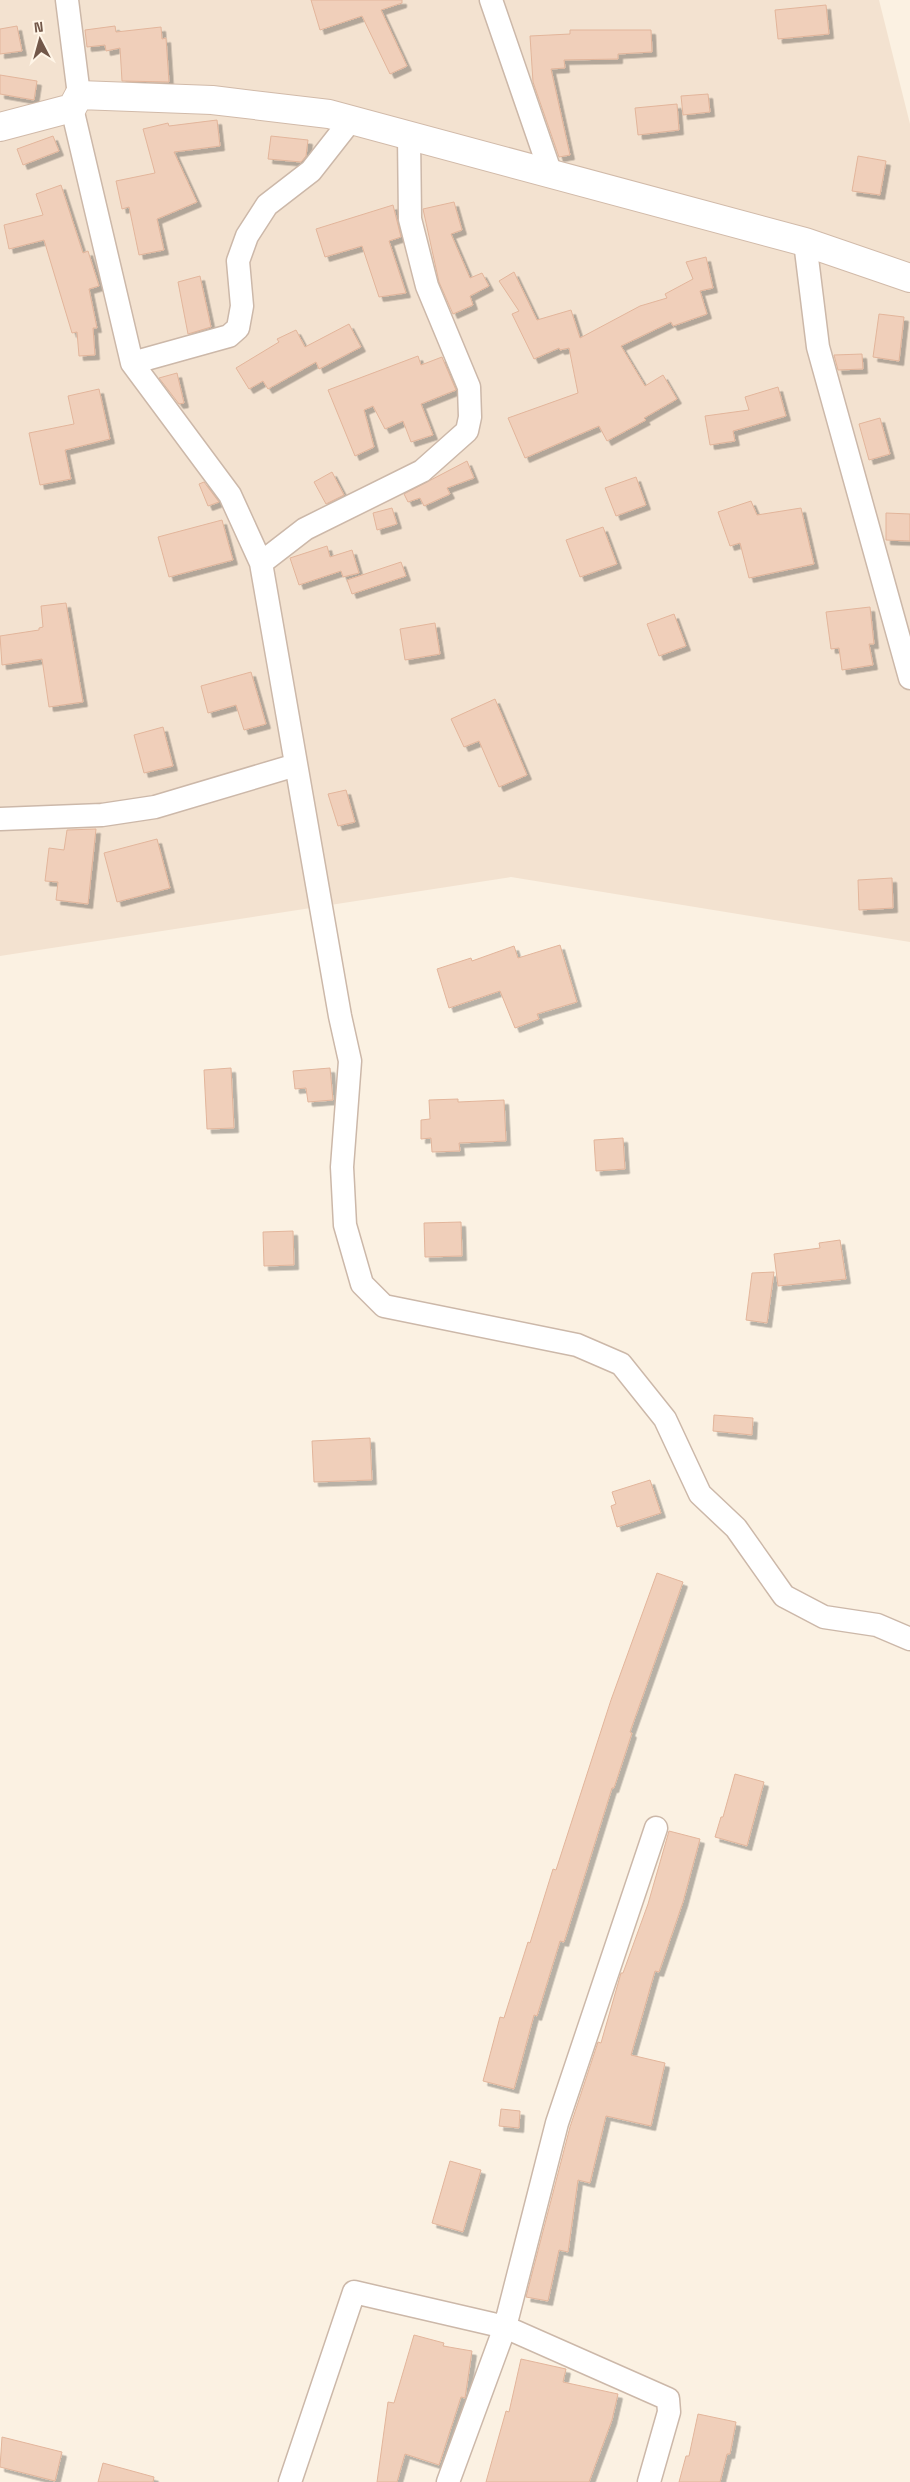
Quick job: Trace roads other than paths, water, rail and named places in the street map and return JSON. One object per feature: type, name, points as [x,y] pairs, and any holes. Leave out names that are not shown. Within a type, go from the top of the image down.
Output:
[{"type":"street","points":[[67,0],[75,101],[132,363],[230,495],[261,563],[340,1016],[350,1061],[342,1167],[346,1225],[362,1284],[384,1306],[577,1345],[621,1364],[665,1419],[700,1494],[736,1528],[784,1596],[824,1617],[877,1624],[910,1639]]},
{"type":"street","points":[[491,0],[551,174]]},
{"type":"street","points":[[0,127],[75,101],[212,100],[329,114],[805,242],[910,278]]},
{"type":"street","points":[[132,363],[229,336],[238,328],[242,306],[238,261],[247,236],[267,206],[311,171],[351,120]]},
{"type":"street","points":[[261,563],[305,529],[422,472],[467,431],[470,416],[469,387],[427,286],[410,219],[409,136]]},
{"type":"street","points":[[805,242],[818,347],[910,678]]},
{"type":"street","points":[[0,819],[102,815],[155,807],[296,765]]},
{"type":"street","points":[[448,2482],[505,2327],[557,2123],[656,1828]]},
{"type":"street","points":[[290,2482],[354,2292],[505,2327],[668,2398],[669,2412],[649,2482]]}]
